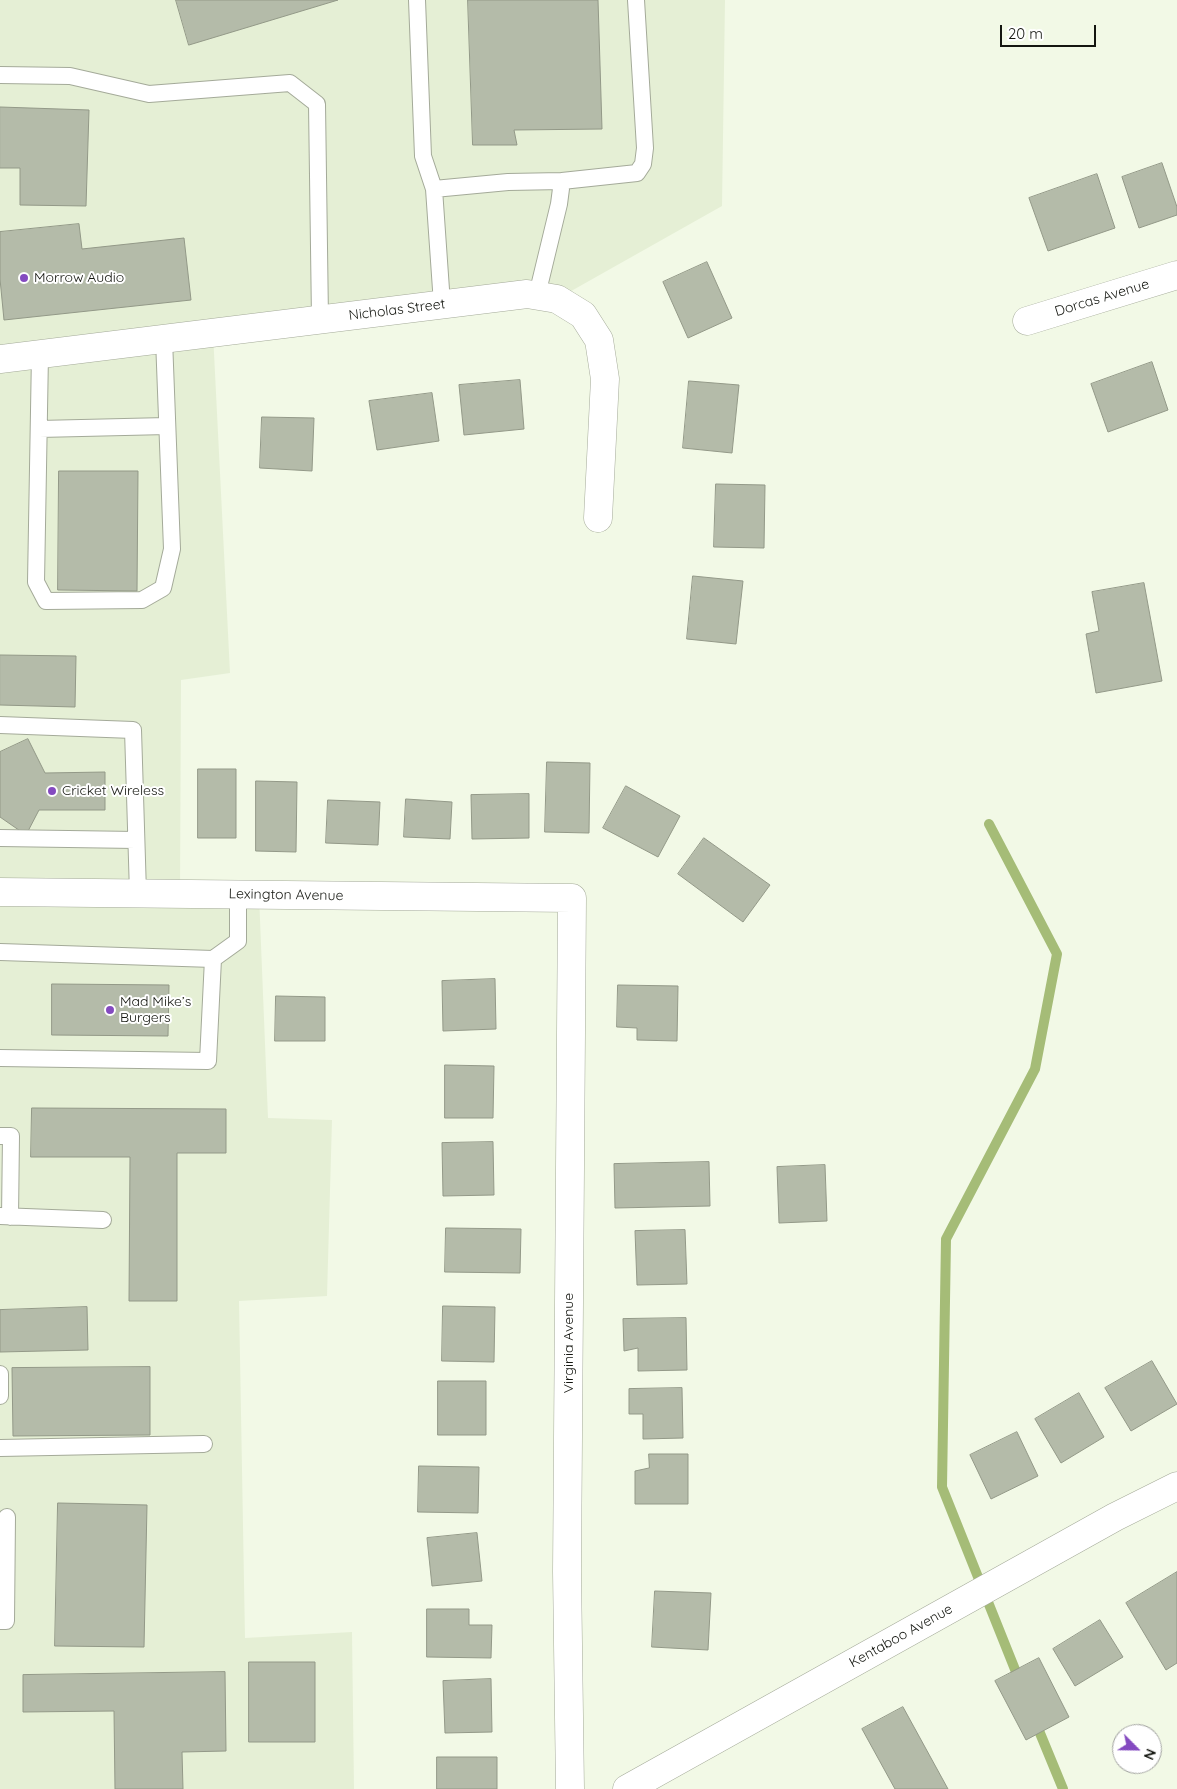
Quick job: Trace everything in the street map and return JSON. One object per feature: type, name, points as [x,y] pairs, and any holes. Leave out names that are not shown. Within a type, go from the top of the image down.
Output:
[{"type":"street","name":"Dorcas Avenue","points":[[1027,321],[1177,275]]},
{"type":"street","name":"Nicholas Street","points":[[0,359],[526,294],[557,299],[583,315],[599,340],[605,379],[598,518]]},
{"type":"street","name":"Lexington Avenue","points":[[0,892],[572,898]]},
{"type":"street","name":"Virginia Avenue","points":[[570,1789],[567,1571],[572,898]]},
{"type":"street","name":"Kentaboo Avenue","points":[[627,1789],[1115,1517],[1177,1486]]},
{"type":"lane","points":[[417,0],[423,156],[434,189],[442,304]]},
{"type":"lane","points":[[434,189],[508,182],[562,181],[637,173],[643,164],[645,148],[636,0]]},
{"type":"lane","points":[[0,75],[70,76],[149,94],[290,83],[317,104],[320,319]]},
{"type":"lane","points":[[537,295],[559,204],[562,181]]},
{"type":"lane","points":[[40,354],[36,582],[46,601],[142,600],[163,588],[172,549],[164,339]]},
{"type":"lane","points":[[39,429],[168,426]]},
{"type":"lane","points":[[0,725],[132,730],[138,893]]},
{"type":"lane","points":[[0,838],[136,840]]},
{"type":"lane","points":[[0,952],[213,960],[238,941],[238,894]]},
{"type":"lane","points":[[0,1058],[208,1061],[213,960]]},
{"type":"lane","points":[[0,1136],[11,1136],[5,1216],[103,1220]]},
{"type":"lane","points":[[0,1374],[0,1396]]},
{"type":"lane","points":[[0,1448],[204,1444]]},
{"type":"lane","points":[[0,1621],[6,1621],[7,1517]]},
{"type":"shaded area","points":[[0,0],[725,0],[722,206],[557,299],[213,333],[230,673],[181,680],[180,893],[259,895],[268,1118],[332,1120],[327,1296],[239,1301],[245,1638],[352,1632],[354,1789],[0,1789]]},
{"type":"building","points":[[176,0],[338,0],[189,45]]},
{"type":"building","points":[[468,0],[598,0],[602,129],[514,130],[517,145],[473,145]]},
{"type":"building","points":[[0,107],[89,110],[86,206],[20,205],[20,168],[0,168]]},
{"type":"building","points":[[1162,163],[1177,207],[1177,215],[1139,228],[1122,177]]},
{"type":"building","points":[[1097,174],[1115,228],[1048,251],[1029,198]]},
{"type":"building","points":[[79,224],[82,249],[184,238],[191,300],[4,320],[0,279],[0,232]]},
{"type":"building","points":[[707,262],[732,318],[688,338],[663,282]]},
{"type":"building","points":[[1152,362],[1168,410],[1108,432],[1091,384]]},
{"type":"building","points":[[520,380],[524,429],[464,435],[459,385]]},
{"type":"building","points":[[689,381],[739,385],[732,453],[683,448]]},
{"type":"building","points":[[432,393],[439,441],[377,450],[369,401]]},
{"type":"building","points":[[262,417],[314,418],[312,471],[260,468]]},
{"type":"building","points":[[59,471],[138,471],[137,591],[58,590]]},
{"type":"building","points":[[716,484],[765,485],[764,548],[714,547]]},
{"type":"building","points":[[693,576],[743,581],[736,644],[687,639]]},
{"type":"building","points":[[1144,583],[1162,681],[1096,693],[1086,634],[1099,631],[1092,592]]},
{"type":"building","points":[[0,655],[76,656],[75,707],[0,705]]},
{"type":"building","name":"Cricket Wireless","points":[[28,739],[45,773],[105,772],[105,810],[39,810],[26,835],[0,817],[0,752]]},
{"type":"building","points":[[547,762],[590,763],[589,833],[545,832]]},
{"type":"building","points":[[198,769],[236,769],[236,838],[198,838]]},
{"type":"building","points":[[256,781],[297,782],[296,852],[256,851]]},
{"type":"building","points":[[626,786],[680,816],[658,857],[603,828]]},
{"type":"building","points":[[529,794],[529,838],[472,839],[471,795]]},
{"type":"building","points":[[406,799],[452,802],[450,839],[404,837]]},
{"type":"building","points":[[328,800],[380,802],[378,845],[326,843]]},
{"type":"building","points":[[704,838],[770,885],[743,922],[678,874]]},
{"type":"building","points":[[495,979],[496,1029],[443,1031],[442,981]]},
{"type":"building","name":"Mad Mike’s Burgers","points":[[52,984],[169,985],[168,1036],[52,1035]]},
{"type":"building","points":[[618,985],[678,986],[677,1041],[637,1040],[637,1028],[617,1027]]},
{"type":"building","points":[[276,996],[325,997],[325,1041],[275,1041]]},
{"type":"building","points":[[445,1065],[494,1066],[493,1118],[445,1118]]},
{"type":"building","points":[[32,1108],[226,1109],[226,1153],[177,1153],[177,1301],[129,1301],[130,1157],[31,1157]]},
{"type":"building","points":[[493,1142],[494,1195],[443,1196],[442,1143]]},
{"type":"building","points":[[709,1162],[710,1206],[615,1208],[614,1164]]},
{"type":"building","points":[[825,1165],[827,1221],[779,1223],[777,1167]]},
{"type":"building","points":[[446,1228],[521,1229],[520,1273],[445,1272]]},
{"type":"building","points":[[685,1230],[687,1284],[637,1285],[635,1231]]},
{"type":"building","points":[[443,1306],[495,1307],[494,1362],[442,1361]]},
{"type":"building","points":[[87,1307],[88,1350],[0,1352],[0,1310]]},
{"type":"building","points":[[686,1318],[687,1370],[638,1371],[638,1348],[624,1351],[623,1319]]},
{"type":"building","points":[[1152,1361],[1177,1404],[1131,1431],[1105,1388]]},
{"type":"building","points":[[150,1367],[150,1435],[13,1436],[12,1368]]},
{"type":"building","points":[[438,1381],[486,1381],[486,1435],[438,1435]]},
{"type":"building","points":[[682,1388],[683,1438],[643,1439],[643,1414],[629,1414],[629,1389]]},
{"type":"building","points":[[1079,1393],[1104,1437],[1061,1463],[1035,1419]]},
{"type":"building","points":[[1017,1432],[1038,1476],[991,1499],[970,1455]]},
{"type":"building","points":[[649,1454],[688,1454],[688,1504],[635,1504],[635,1471],[649,1468]]},
{"type":"building","points":[[419,1466],[479,1467],[478,1513],[418,1512]]},
{"type":"building","points":[[58,1503],[147,1505],[144,1647],[55,1646]]},
{"type":"building","points":[[477,1533],[482,1581],[432,1586],[427,1538]]},
{"type":"building","points":[[1177,1572],[1177,1663],[1166,1670],[1126,1603]]},
{"type":"building","points":[[655,1591],[711,1593],[708,1650],[652,1647]]},
{"type":"building","points":[[427,1609],[469,1609],[469,1625],[492,1625],[491,1658],[427,1657]]},
{"type":"building","points":[[1100,1620],[1123,1657],[1075,1686],[1053,1649]]},
{"type":"building","points":[[1039,1658],[1069,1717],[1026,1740],[995,1681]]},
{"type":"building","points":[[249,1662],[315,1662],[315,1742],[249,1742]]},
{"type":"building","points":[[225,1672],[226,1751],[182,1752],[183,1789],[115,1789],[114,1711],[23,1712],[23,1675]]},
{"type":"building","points":[[491,1679],[492,1732],[445,1733],[443,1681]]},
{"type":"building","points":[[903,1707],[948,1789],[895,1789],[862,1729]]},
{"type":"building","points":[[437,1757],[497,1757],[497,1789],[437,1789]]},
{"type":"waterway","points":[[989,824],[1057,954],[1035,1069],[946,1239],[942,1487],[1020,1682]]},
{"type":"waterway","points":[[1035,1721],[1063,1789]]},
{"type":"place","name":"Morrow Audio","points":[[24,278]]},
{"type":"place","name":"Cricket Wireless","points":[[52,791]]},
{"type":"place","name":"Mad Mike’s Burgers","points":[[110,1010]]}]
